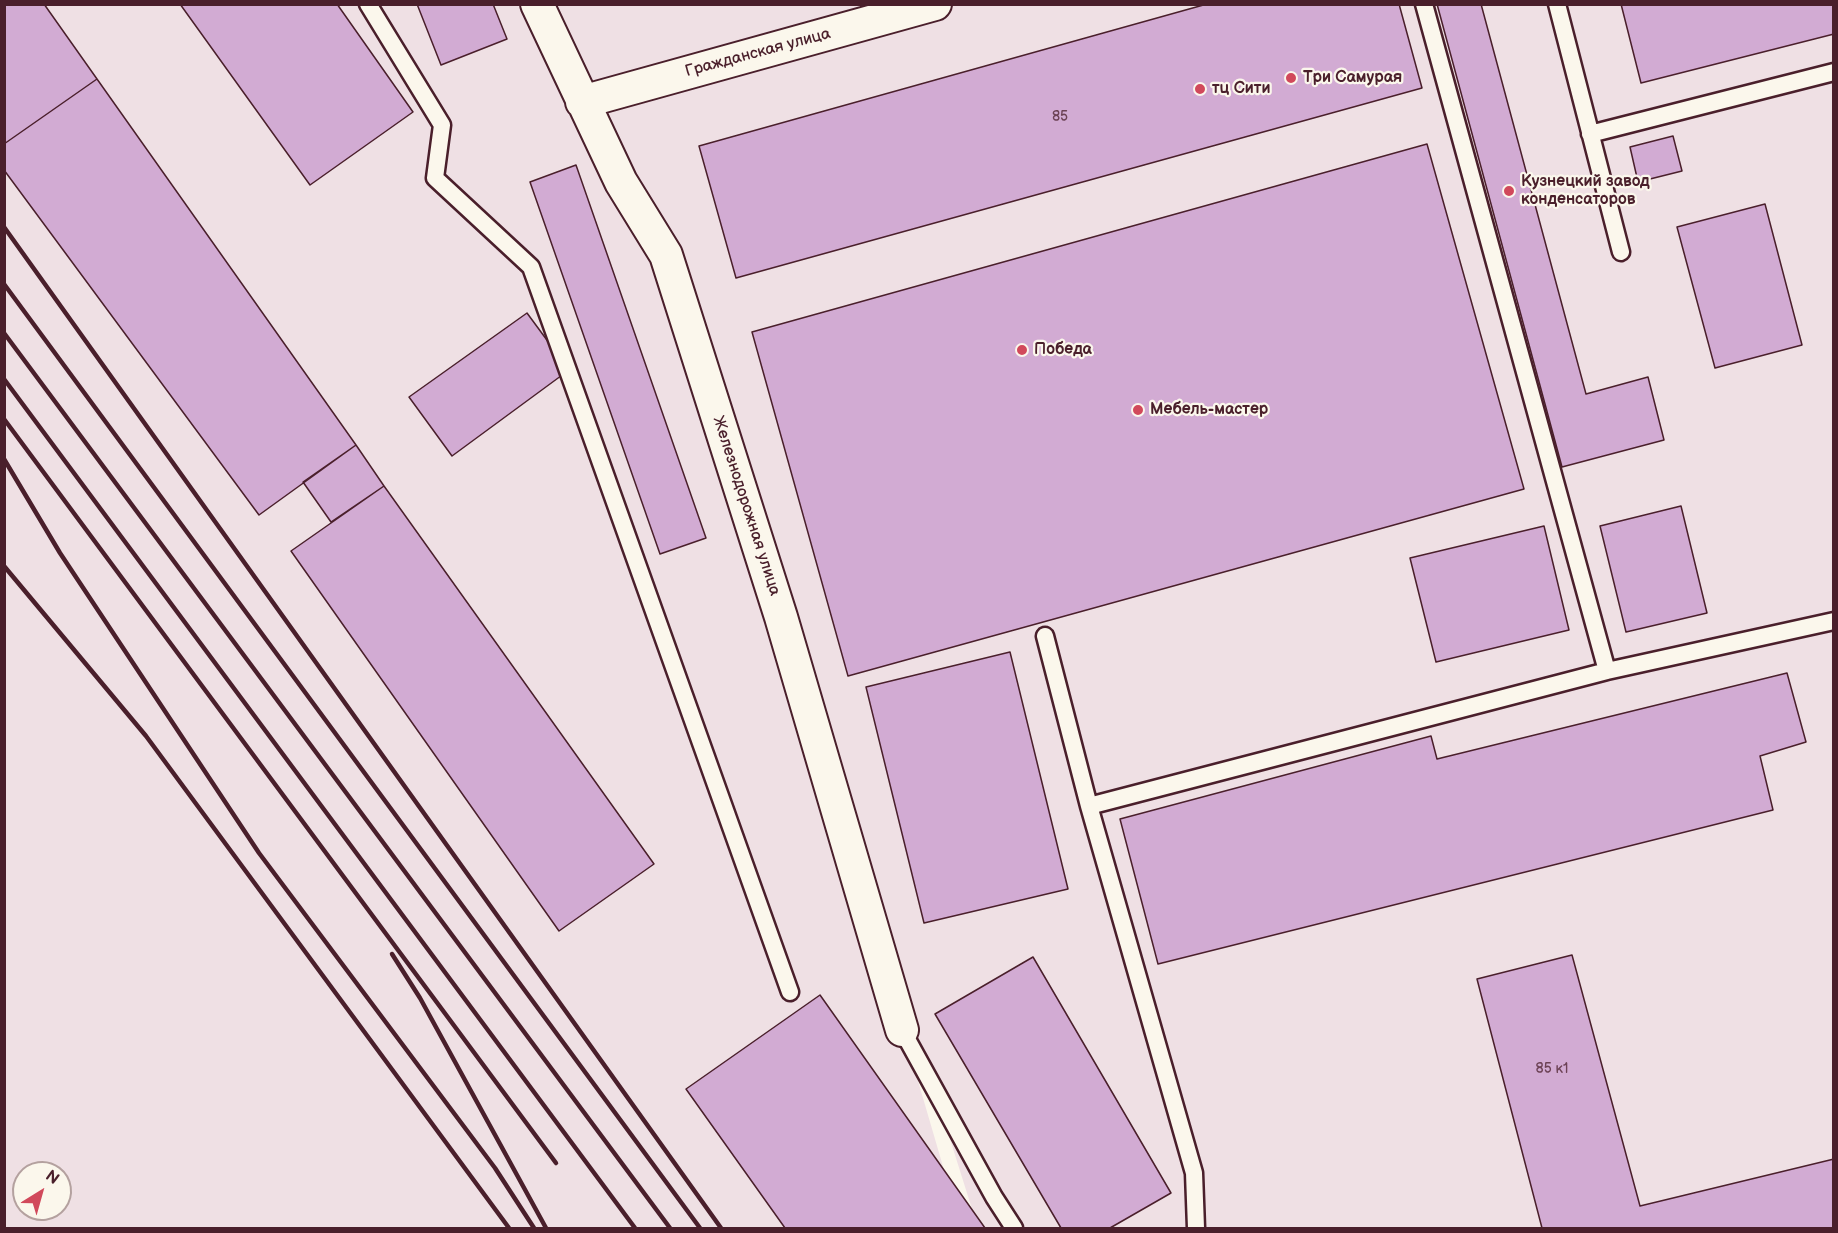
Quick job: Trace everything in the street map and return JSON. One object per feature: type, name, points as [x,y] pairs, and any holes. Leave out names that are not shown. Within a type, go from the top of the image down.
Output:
[{"type":"street","name":"Железнодорожная улица","points":[[537,4],[621,182],[666,255],[781,617],[902,1030]]},
{"type":"street","name":"Гражданская улица","points":[[582,102],[935,4]]},
{"type":"lane","points":[[368,4],[442,125],[435,178],[531,267],[790,992]]},
{"type":"lane","points":[[1424,4],[1607,671]]},
{"type":"lane","points":[[1557,4],[1622,252]]},
{"type":"lane","points":[[1590,134],[1833,72]]},
{"type":"lane","points":[[1089,806],[1607,671],[1833,621]]},
{"type":"lane","points":[[1045,636],[1089,806],[1194,1173],[1197,1228]]},
{"type":"lane","points":[[902,1030],[994,1197],[1014,1228]]},
{"type":"shaded area","points":[[5,5],[1833,5],[1833,1228],[978,1228],[740,472],[961,1228],[5,1228]]},
{"type":"building","points":[[4,4],[44,4],[97,79],[4,144]]},
{"type":"building","points":[[180,4],[337,4],[413,112],[310,185]]},
{"type":"building","points":[[417,4],[493,4],[507,39],[441,65]]},
{"type":"building","points":[[1207,4],[1399,4],[1422,88],[736,278],[699,146]]},
{"type":"building","name":"Кузнецкий завод конденсаторов","points":[[1437,4],[1481,4],[1586,394],[1648,377],[1664,440],[1562,467]]},
{"type":"building","points":[[1621,4],[1834,4],[1834,34],[1641,83]]},
{"type":"building","points":[[97,79],[356,445],[259,515],[4,170],[4,144]]},
{"type":"building","points":[[1673,136],[1682,171],[1638,182],[1630,147]]},
{"type":"building","name":"Мебель-мастер","points":[[1427,144],[1524,489],[848,676],[752,332]]},
{"type":"building","points":[[576,165],[706,538],[660,554],[530,182]]},
{"type":"building","points":[[1765,204],[1802,345],[1715,368],[1677,227]]},
{"type":"building","points":[[527,313],[569,370],[452,456],[409,397]]},
{"type":"building","points":[[356,445],[384,486],[331,522],[303,482]]},
{"type":"building","points":[[384,486],[654,864],[559,931],[291,551]]},
{"type":"building","points":[[1681,506],[1707,613],[1626,632],[1600,526]]},
{"type":"building","points":[[1544,526],[1569,630],[1436,662],[1410,558]]},
{"type":"building","points":[[1010,652],[1068,889],[924,923],[866,687]]},
{"type":"building","points":[[1787,673],[1806,742],[1760,756],[1773,810],[1158,964],[1120,819],[1431,736],[1437,759]]},
{"type":"building","points":[[1572,955],[1640,1206],[1834,1159],[1834,1228],[1542,1228],[1477,979]]},
{"type":"building","points":[[1033,957],[1171,1193],[1110,1228],[1061,1228],[935,1014]]},
{"type":"building","points":[[820,995],[985,1228],[785,1228],[686,1089]]},
{"type":"railway","points":[[4,227],[721,1228]]},
{"type":"railway","points":[[4,284],[700,1228]]},
{"type":"railway","points":[[4,333],[670,1228]]},
{"type":"railway","points":[[4,379],[635,1228]]},
{"type":"railway","points":[[4,419],[556,1163]]},
{"type":"railway","points":[[4,459],[60,553],[259,853],[495,1168],[534,1228]]},
{"type":"railway","points":[[4,566],[146,736],[509,1228]]},
{"type":"railway","points":[[392,954],[420,998],[546,1228]]},
{"type":"place","name":"Три Самурая","points":[[1291,78]]},
{"type":"place","name":"тц Сити","points":[[1200,89]]},
{"type":"place","name":"Кузнецкий завод конденсаторов","points":[[1509,191]]},
{"type":"place","name":"Победа","points":[[1022,350]]},
{"type":"place","name":"Мебель-мастер","points":[[1138,410]]}]
